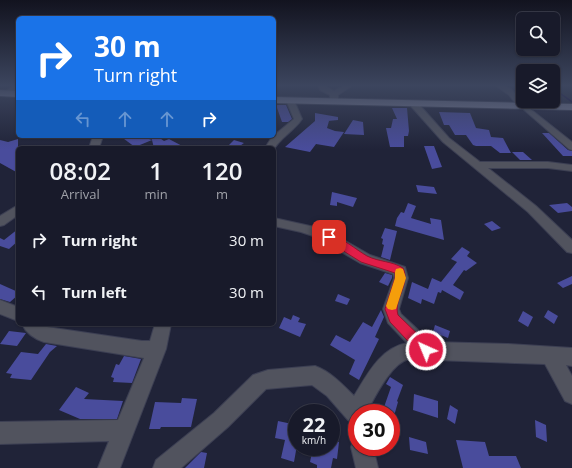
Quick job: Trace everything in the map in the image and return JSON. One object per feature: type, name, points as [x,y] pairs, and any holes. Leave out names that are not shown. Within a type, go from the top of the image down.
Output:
[{"type":"street","points":[[276,137],[298,119],[293,107]]},
{"type":"street","points":[[416,107],[446,140],[532,209],[572,248]]},
{"type":"street","points":[[525,108],[572,147]]},
{"type":"street","points":[[477,165],[548,165],[572,168]]},
{"type":"street","points":[[0,222],[16,211]]},
{"type":"street","points":[[276,222],[317,232],[329,237],[364,259],[380,265],[395,268],[400,271],[401,278],[391,309],[394,318],[426,350]]},
{"type":"street","points":[[0,307],[16,313]]},
{"type":"street","points":[[33,326],[44,334],[142,350],[157,349]]},
{"type":"street","points":[[109,468],[157,349],[163,326]]},
{"type":"street","points":[[363,404],[374,382],[387,364],[398,354],[413,350],[473,351],[572,357]]},
{"type":"street","points":[[550,356],[572,394]]},
{"type":"street","points":[[164,468],[221,420],[260,382],[268,378],[315,375],[334,390],[348,407]]},
{"type":"street","points":[[0,433],[124,430]]},
{"type":"street","points":[[364,456],[367,468]]},
{"type":"building","points":[[277,107],[287,107],[292,119],[288,122],[282,122]]},
{"type":"building","points":[[392,108],[407,108],[409,131],[408,136],[404,136],[404,147],[390,147],[386,128],[391,128],[393,119],[397,119]]},
{"type":"building","points":[[439,112],[470,113],[476,128],[489,130],[491,137],[503,138],[511,153],[500,153],[491,146],[476,146],[473,145],[466,135],[455,135],[449,125],[444,125]]},
{"type":"building","points":[[315,113],[338,117],[338,120],[328,121],[327,128],[344,132],[334,147],[316,144],[310,152],[285,147],[315,121]]},
{"type":"building","points":[[353,120],[363,122],[364,135],[344,134]]},
{"type":"building","points":[[542,133],[549,133],[568,150],[572,151],[572,156],[563,156]]},
{"type":"building","points":[[123,138],[146,138],[152,140],[137,146],[134,146]]},
{"type":"building","points":[[152,138],[160,138],[164,141],[169,139],[182,146],[154,146]]},
{"type":"building","points":[[18,139],[18,146],[16,146],[16,172],[0,163],[0,140],[8,142]]},
{"type":"building","points":[[234,140],[244,143],[240,146],[228,146]]},
{"type":"building","points":[[424,146],[434,146],[442,167],[432,169]]},
{"type":"building","points":[[512,152],[523,152],[532,160],[520,160]]},
{"type":"building","points":[[416,185],[434,187],[437,194],[418,192]]},
{"type":"building","points":[[332,192],[357,198],[353,207],[337,202],[337,206],[330,205]]},
{"type":"building","points":[[408,203],[416,206],[411,218],[431,224],[430,218],[441,220],[444,240],[395,226],[397,218],[401,212],[404,213]]},
{"type":"building","points":[[567,203],[572,207],[572,211],[558,213],[549,205]]},
{"type":"building","points":[[492,221],[501,228],[492,231],[484,224]]},
{"type":"building","points":[[385,228],[397,231],[390,260],[381,257],[384,245],[382,244],[383,239],[381,238]]},
{"type":"building","points":[[16,231],[16,243],[9,249],[0,246],[0,238],[4,240]]},
{"type":"building","points":[[462,247],[470,252],[467,256],[477,263],[466,271],[464,270],[453,285],[464,292],[460,300],[442,290],[441,293],[438,292],[434,304],[422,299],[421,304],[408,298],[412,282],[428,289],[432,278],[441,282],[457,262],[451,259]]},
{"type":"building","points":[[385,273],[392,275],[388,286],[379,282]]},
{"type":"building","points":[[572,276],[572,284],[563,288],[557,283]]},
{"type":"building","points":[[0,284],[16,291],[16,297],[10,302],[0,299]]},
{"type":"building","points":[[338,294],[350,299],[347,305],[335,301]]},
{"type":"building","points":[[381,310],[384,317],[375,337],[379,339],[359,380],[349,374],[355,360],[330,345],[336,335],[350,342],[363,322],[372,327]]},
{"type":"building","points":[[548,310],[558,316],[554,324],[544,317]]},
{"type":"building","points":[[523,311],[533,317],[528,327],[518,321]]},
{"type":"building","points":[[293,315],[300,318],[298,322],[306,324],[300,337],[279,328],[284,317],[291,320]]},
{"type":"building","points":[[435,325],[450,331],[448,338],[433,332]]},
{"type":"building","points":[[9,331],[26,333],[17,346],[0,344]]},
{"type":"building","points":[[46,344],[57,346],[50,352],[31,380],[10,378],[12,374],[6,373],[21,352],[38,354]]},
{"type":"building","points":[[124,356],[141,359],[132,383],[113,382],[114,378],[111,377],[116,364],[119,365]]},
{"type":"building","points":[[390,377],[403,385],[397,401],[397,404],[385,404],[391,387],[386,384]]},
{"type":"building","points":[[76,387],[89,393],[84,399],[123,401],[117,419],[80,419],[59,410]]},
{"type":"building","points":[[414,394],[438,401],[438,418],[413,410]]},
{"type":"building","points":[[182,398],[197,399],[191,427],[161,427],[160,429],[149,429],[155,402],[181,403]]},
{"type":"building","points":[[450,405],[458,410],[455,424],[447,419]]},
{"type":"building","points":[[535,420],[546,425],[547,442],[536,437]]},
{"type":"building","points":[[278,421],[288,423],[288,456],[295,456],[294,462],[281,458],[285,440],[275,438]]},
{"type":"building","points":[[409,437],[426,442],[428,454],[410,450]]},
{"type":"building","points":[[456,440],[485,442],[489,456],[516,456],[521,468],[463,468]]},
{"type":"building","points":[[201,452],[207,453],[204,468],[185,468]]},
{"type":"building","points":[[311,456],[337,456],[337,459],[333,458],[331,468],[317,468],[317,465],[310,462]]},
{"type":"slow traffic","points":[[392,306],[401,278],[400,272]]},
{"type":"route","points":[[329,237],[364,259],[380,265],[395,268],[400,271],[401,278],[391,309],[394,318],[426,350]]}]
